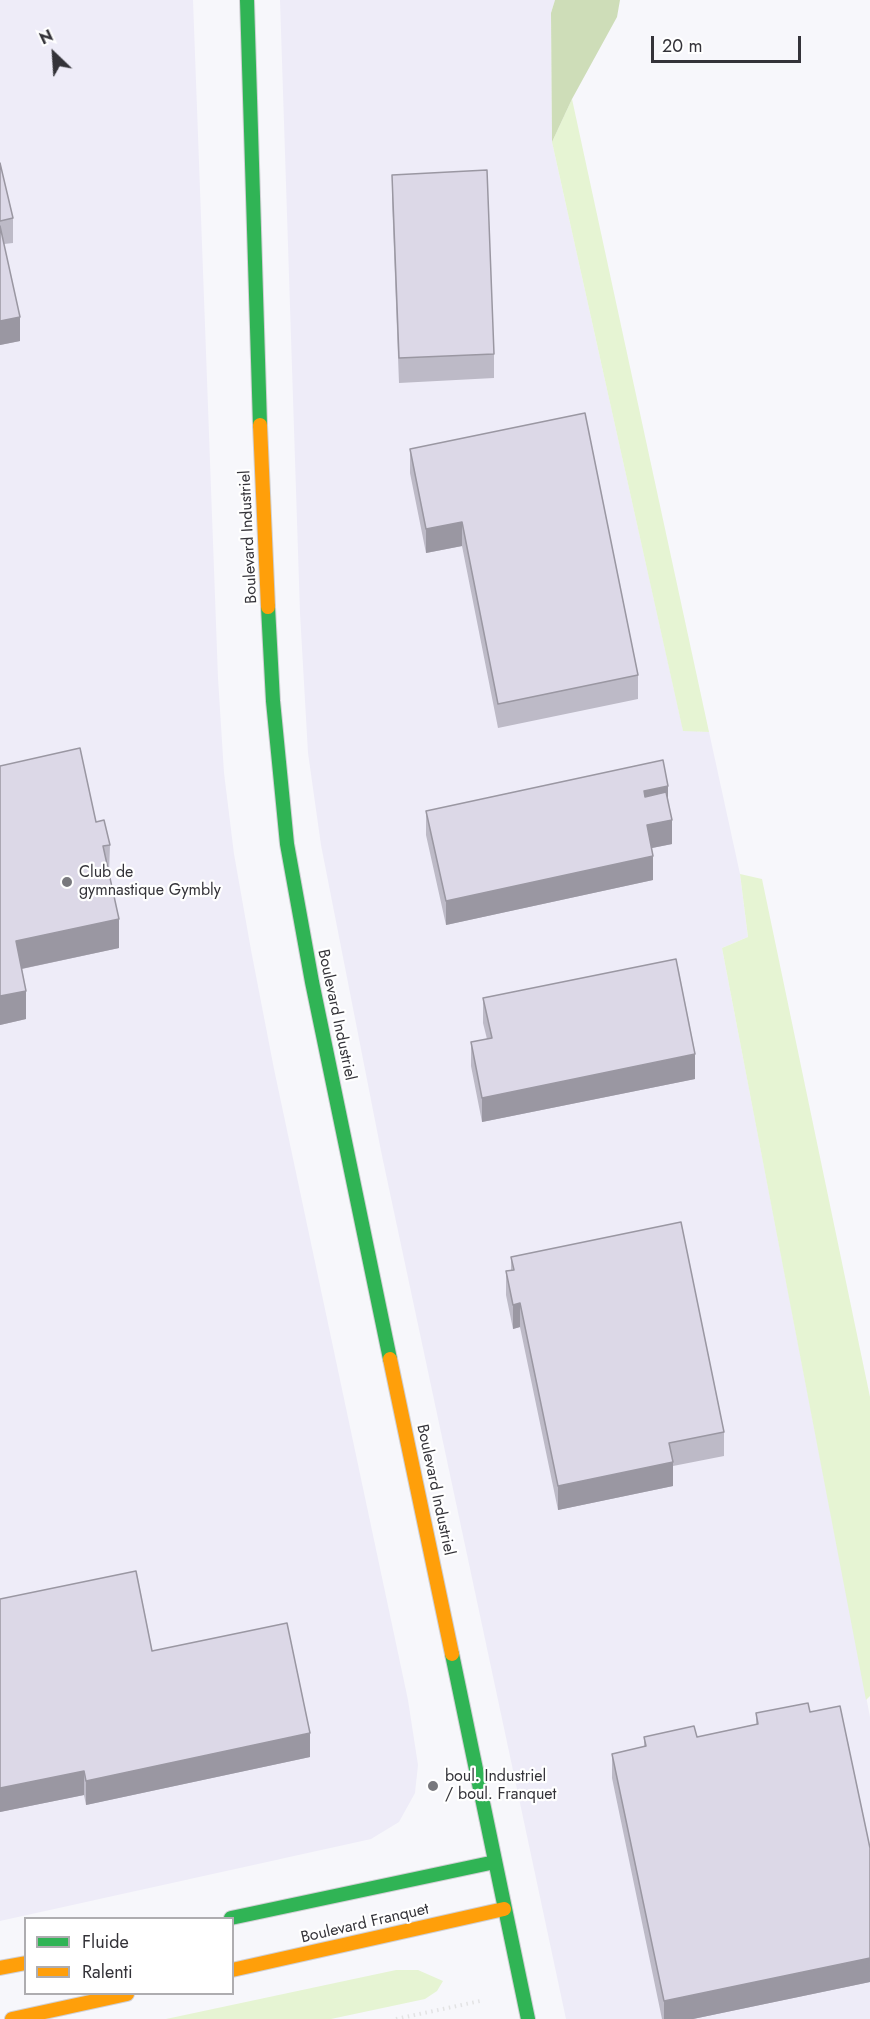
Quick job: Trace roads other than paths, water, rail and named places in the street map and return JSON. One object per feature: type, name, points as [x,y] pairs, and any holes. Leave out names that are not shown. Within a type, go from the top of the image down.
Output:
[{"type":"street","name":"Boulevard Industriel","points":[[247,0],[259,400],[273,701],[287,844],[310,971],[528,2019]]},
{"type":"street","name":"Boulevard Franquet","points":[[234,1917],[495,1862]]},
{"type":"street","name":"Boulevard Franquet","points":[[234,1970],[504,1909]]},
{"type":"street","points":[[0,1968],[24,1963]]},
{"type":"street","points":[[12,2019],[121,1995]]},
{"type":"place","name":"Club de gymnastique Gymbly","points":[[67,882]]},
{"type":"place","name":"boul. Industriel / boul. Franquet","points":[[433,1786]]}]
